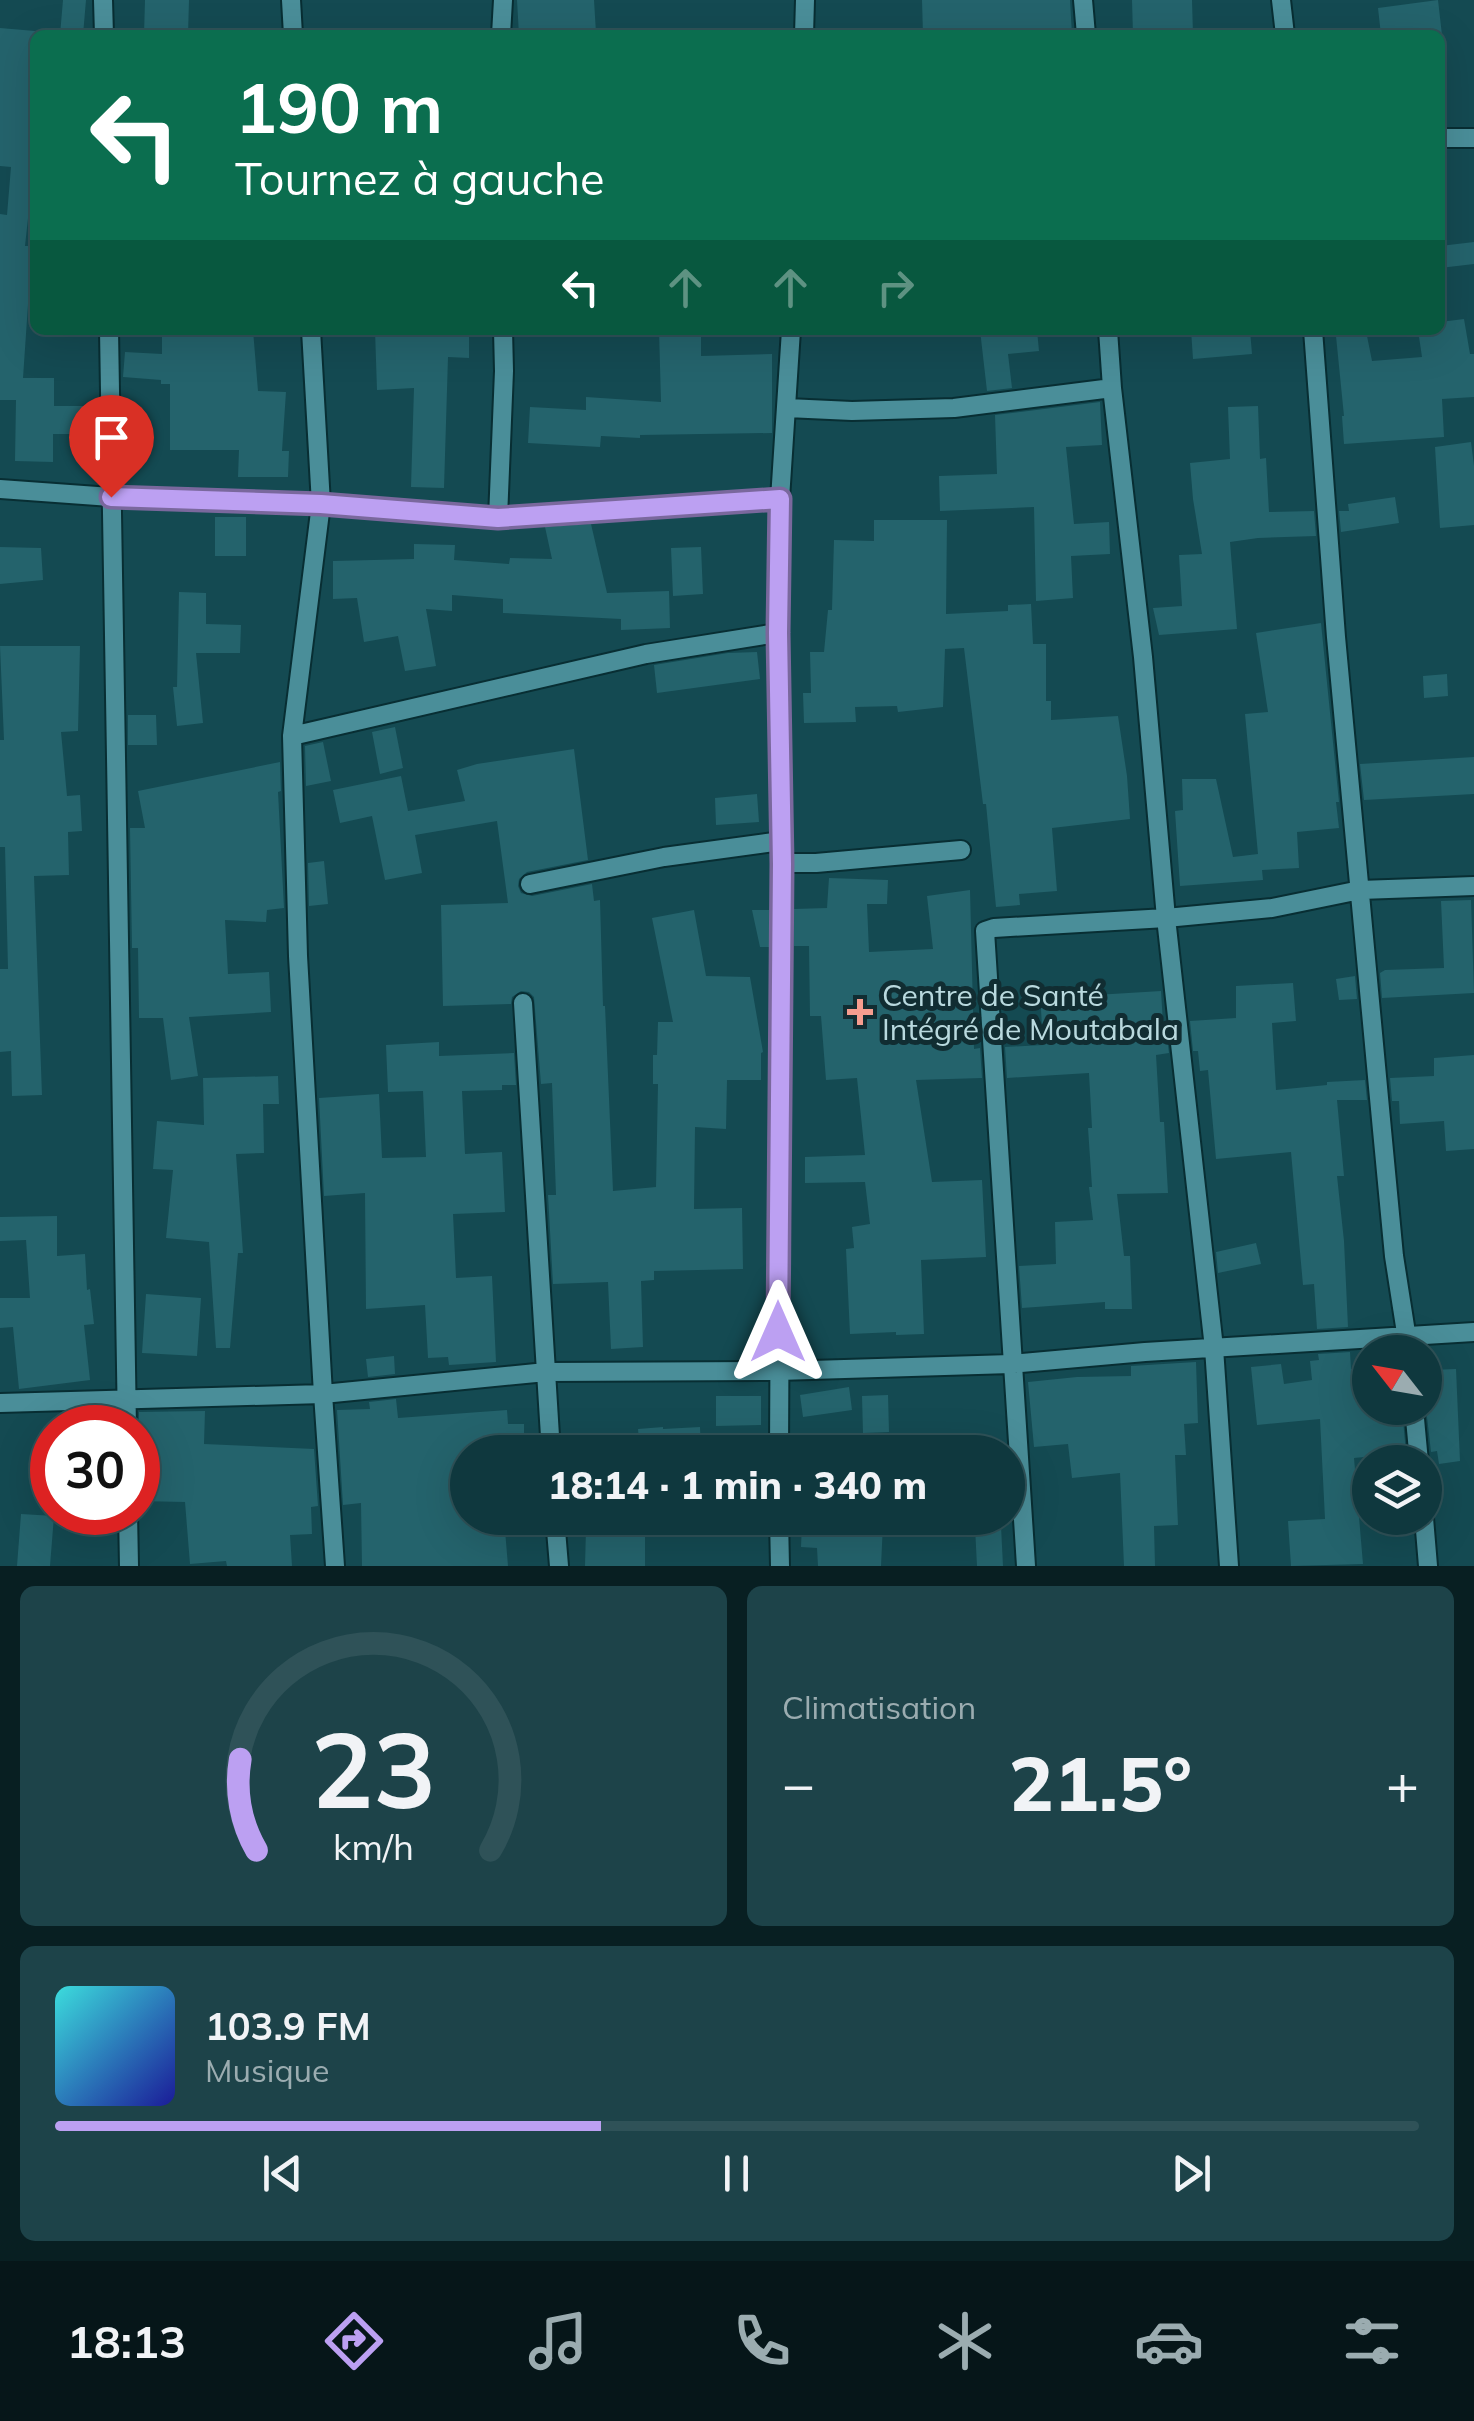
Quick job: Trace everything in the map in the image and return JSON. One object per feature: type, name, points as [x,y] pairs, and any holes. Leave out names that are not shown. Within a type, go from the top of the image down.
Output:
[{"type":"street","points":[[103,0],[104,30]]},
{"type":"street","points":[[291,0],[293,30]]},
{"type":"street","points":[[501,30],[503,0]]},
{"type":"street","points":[[804,30],[806,0]]},
{"type":"street","points":[[1083,0],[1086,30]]},
{"type":"street","points":[[1281,0],[1284,30]]},
{"type":"street","points":[[1445,138],[1474,138]]},
{"type":"street","points":[[108,335],[126,1405]]},
{"type":"street","points":[[310,335],[321,504],[292,736],[298,956],[335,1566]]},
{"type":"street","points":[[498,518],[503,335]]},
{"type":"street","points":[[778,1435],[782,864],[778,633],[780,499],[791,335]]},
{"type":"street","points":[[1108,335],[1166,918],[1214,1348],[1229,1566]]},
{"type":"street","points":[[1313,335],[1336,637],[1394,1256],[1407,1335]]},
{"type":"street","points":[[787,408],[954,408],[1112,388]]},
{"type":"street","points":[[0,489],[321,504],[498,518],[780,499]]},
{"type":"street","points":[[292,736],[646,654],[778,633]]},
{"type":"street","points":[[530,884],[664,857],[781,841]]},
{"type":"street","points":[[782,864],[962,850]]},
{"type":"street","points":[[1026,1566],[984,931],[1272,908],[1360,890],[1474,886]]},
{"type":"street","points":[[522,1003],[550,1435]]},
{"type":"street","points":[[1442,1338],[1474,1332]]},
{"type":"street","points":[[0,1403],[323,1394],[546,1372],[1011,1364],[1214,1348],[1352,1345]]},
{"type":"street","points":[[128,1535],[129,1566]]},
{"type":"street","points":[[557,1535],[559,1566]]},
{"type":"street","points":[[779,1535],[780,1566]]},
{"type":"street","points":[[1425,1535],[1428,1566]]},
{"type":"building","points":[[63,0],[86,0],[83,30],[60,30]]},
{"type":"building","points":[[145,0],[189,0],[188,30],[144,30]]},
{"type":"building","points":[[517,0],[594,0],[596,30],[519,30]]},
{"type":"building","points":[[922,0],[1070,0],[1072,30],[923,30]]},
{"type":"building","points":[[1132,0],[1192,0],[1193,30],[1133,30]]},
{"type":"building","points":[[1438,0],[1441,30],[1380,30],[1378,8]]},
{"type":"building","points":[[0,28],[30,31],[30,200],[25,246],[30,246],[30,275],[23,378],[54,378],[54,406],[83,406],[83,434],[53,434],[53,462],[15,461],[16,400],[0,400],[0,214],[7,215],[11,167],[0,166]]},
{"type":"building","points":[[1474,242],[1474,264],[1445,267],[1445,245]]},
{"type":"building","points":[[1464,319],[1470,354],[1474,354],[1474,397],[1442,399],[1444,437],[1344,444],[1336,336],[1367,335],[1372,361],[1422,357],[1419,335],[1445,335],[1445,321]]},
{"type":"building","points":[[162,335],[253,335],[258,391],[286,392],[282,451],[289,451],[288,477],[238,477],[239,450],[170,450],[170,384],[123,377],[125,352],[162,354]]},
{"type":"building","points":[[375,335],[469,335],[469,358],[448,357],[444,488],[411,487],[414,388],[377,390]]},
{"type":"building","points":[[659,335],[701,335],[701,356],[772,354],[772,433],[601,436],[600,447],[528,443],[530,407],[586,410],[586,397],[661,402]]},
{"type":"building","points":[[981,335],[1037,335],[1039,351],[1008,354],[1012,388],[987,391]]},
{"type":"building","points":[[1191,335],[1250,335],[1252,354],[1193,359]]},
{"type":"building","points":[[1100,402],[1102,445],[1066,447],[1074,524],[1109,522],[1110,554],[1071,556],[1073,598],[1036,601],[1034,507],[940,511],[939,476],[997,474],[995,415]]},
{"type":"building","points":[[1258,406],[1260,459],[1266,458],[1269,512],[1314,511],[1316,536],[1230,542],[1237,629],[1159,635],[1153,608],[1182,606],[1179,555],[1202,554],[1190,463],[1230,459],[1228,407]]},
{"type":"building","points":[[1471,442],[1474,525],[1440,528],[1435,447]]},
{"type":"building","points":[[1395,497],[1399,523],[1341,532],[1339,511],[1349,511],[1348,504]]},
{"type":"building","points":[[215,517],[246,517],[246,556],[215,556]]},
{"type":"building","points":[[874,520],[947,520],[946,614],[1008,611],[1008,605],[1031,604],[1033,644],[1046,644],[1046,701],[1051,701],[1051,720],[1118,716],[1130,819],[1052,828],[1057,891],[1019,894],[1020,905],[996,907],[964,648],[945,649],[943,707],[898,712],[897,706],[855,707],[856,722],[804,723],[803,693],[811,693],[810,652],[824,652],[828,610],[832,610],[834,540],[874,541]]},
{"type":"building","points":[[591,524],[607,593],[669,591],[670,628],[621,630],[621,619],[503,613],[503,599],[452,595],[452,611],[426,609],[436,666],[405,671],[398,636],[364,642],[357,598],[333,599],[333,561],[414,559],[414,544],[455,545],[454,560],[509,564],[510,558],[552,559],[545,527]]},
{"type":"building","points":[[0,547],[41,548],[43,580],[0,584]]},
{"type":"building","points":[[701,547],[703,594],[673,596],[671,548]]},
{"type":"building","points":[[179,592],[206,593],[206,624],[241,625],[240,653],[196,653],[203,723],[177,726],[173,687],[177,687]]},
{"type":"building","points":[[1321,623],[1339,828],[1297,832],[1299,868],[1262,870],[1263,880],[1180,886],[1175,811],[1183,810],[1182,779],[1216,779],[1233,857],[1258,854],[1245,714],[1268,712],[1256,633]]},
{"type":"building","points":[[0,646],[80,646],[78,731],[61,732],[67,796],[80,795],[82,831],[68,832],[69,875],[34,876],[42,1095],[12,1096],[11,1051],[0,1052],[0,969],[8,969],[5,847],[0,847],[0,740],[4,740]]},
{"type":"building","points":[[757,652],[760,679],[657,693],[654,665]]},
{"type":"building","points":[[1447,674],[1448,696],[1424,698],[1423,676]]},
{"type":"building","points":[[128,715],[156,715],[157,745],[128,745]]},
{"type":"building","points":[[395,727],[403,768],[380,774],[372,732]]},
{"type":"building","points":[[323,742],[331,781],[306,786],[305,746]]},
{"type":"building","points":[[574,749],[588,860],[527,872],[518,886],[521,893],[532,896],[592,884],[594,901],[600,900],[613,1191],[656,1187],[658,1084],[653,1084],[653,1055],[657,1055],[658,1022],[673,1022],[652,918],[694,910],[706,976],[750,977],[763,1052],[761,1080],[727,1080],[726,1129],[695,1127],[694,1209],[742,1208],[743,1269],[654,1271],[654,1280],[641,1281],[643,1347],[611,1349],[608,1282],[553,1284],[548,1195],[556,1195],[552,1083],[541,1084],[534,997],[521,991],[512,997],[511,1004],[443,1006],[441,905],[508,903],[497,821],[415,835],[422,873],[385,880],[372,816],[340,823],[333,790],[401,776],[408,811],[465,801],[457,770]]},
{"type":"building","points":[[1474,757],[1474,794],[1364,800],[1360,764]]},
{"type":"building","points":[[280,762],[284,908],[267,910],[266,922],[225,920],[228,974],[269,972],[271,1012],[189,1017],[198,1076],[171,1080],[163,1018],[139,1018],[138,948],[132,948],[130,828],[145,828],[138,791]]},
{"type":"building","points":[[757,794],[759,822],[716,825],[715,798]]},
{"type":"building","points":[[324,861],[328,904],[309,906],[308,863]]},
{"type":"building","points":[[829,878],[888,880],[887,904],[867,904],[869,952],[933,949],[927,896],[970,890],[974,1049],[980,1048],[982,1078],[916,1080],[932,1182],[982,1180],[986,1257],[921,1260],[924,1334],[850,1334],[846,1249],[854,1248],[852,1227],[870,1224],[865,1182],[805,1183],[805,1157],[865,1155],[857,1078],[826,1080],[821,1016],[810,1016],[809,946],[794,946],[794,909],[827,908]]},
{"type":"building","points":[[1471,900],[1474,993],[1382,998],[1380,973],[1385,970],[1444,968],[1441,901]]},
{"type":"building","points":[[752,910],[769,910],[769,947],[760,947]]},
{"type":"building","points":[[1355,976],[1357,999],[1339,1000],[1336,979]]},
{"type":"building","points":[[1293,983],[1296,1021],[1272,1023],[1276,1090],[1365,1080],[1367,1100],[1337,1100],[1344,1176],[1337,1176],[1348,1327],[1317,1329],[1314,1284],[1303,1285],[1291,1152],[1216,1159],[1208,1070],[1200,1071],[1198,1051],[1193,1051],[1190,1021],[1236,1018],[1236,986]]},
{"type":"building","points":[[1078,989],[1079,996],[1161,991],[1169,1053],[1156,1055],[1168,1193],[1117,1194],[1124,1256],[1130,1256],[1132,1309],[1105,1309],[1105,1302],[1022,1308],[1019,1266],[1056,1264],[1055,1222],[1093,1220],[1089,1187],[1089,1073],[1007,1078],[1005,1047],[1043,1045],[1040,991]]},
{"type":"building","points":[[439,1042],[439,1056],[514,1053],[516,1085],[502,1085],[502,1090],[462,1091],[465,1154],[502,1152],[505,1212],[453,1214],[456,1278],[492,1276],[496,1362],[449,1365],[448,1357],[428,1358],[425,1305],[366,1309],[365,1193],[324,1196],[319,1098],[379,1094],[382,1158],[426,1157],[423,1091],[388,1092],[386,1045]]},
{"type":"building","points":[[1474,1055],[1474,1149],[1446,1151],[1444,1121],[1400,1124],[1399,1101],[1392,1101],[1390,1078],[1434,1076],[1434,1058]]},
{"type":"building","points":[[278,1076],[279,1104],[263,1104],[264,1153],[236,1154],[243,1253],[238,1253],[230,1348],[216,1348],[209,1242],[166,1238],[173,1170],[153,1169],[157,1121],[204,1125],[203,1078]]},
{"type":"building","points":[[57,1216],[57,1256],[85,1254],[94,1324],[84,1325],[90,1380],[19,1389],[13,1327],[0,1328],[0,1298],[30,1298],[26,1240],[0,1241],[0,1217]]},
{"type":"building","points":[[1256,1243],[1261,1264],[1218,1273],[1216,1252]]},
{"type":"building","points":[[146,1294],[201,1298],[197,1356],[142,1353]]},
{"type":"building","points":[[1350,1352],[1352,1425],[1404,1425],[1405,1445],[1352,1445],[1352,1535],[1361,1535],[1363,1564],[1291,1566],[1288,1521],[1325,1519],[1320,1419],[1257,1425],[1251,1367],[1281,1364],[1284,1384],[1312,1380],[1310,1361],[1319,1360],[1318,1354]]},
{"type":"building","points":[[394,1356],[395,1374],[368,1377],[366,1359]]},
{"type":"building","points":[[1196,1362],[1198,1423],[1184,1424],[1186,1455],[1175,1455],[1178,1525],[1154,1526],[1155,1566],[1124,1566],[1120,1473],[1072,1478],[1068,1444],[1034,1447],[1028,1382],[1131,1376],[1131,1366]]},
{"type":"building","points":[[1456,1369],[1460,1461],[1442,1464],[1442,1445],[1430,1445],[1428,1425],[1442,1425],[1442,1370]]},
{"type":"building","points":[[849,1387],[852,1410],[803,1417],[800,1395]]},
{"type":"building","points":[[888,1395],[889,1432],[863,1433],[862,1396]]},
{"type":"building","points":[[716,1396],[761,1396],[761,1425],[716,1426]]},
{"type":"building","points":[[396,1399],[398,1418],[507,1410],[508,1424],[524,1424],[524,1435],[450,1435],[450,1535],[505,1535],[508,1566],[362,1566],[361,1503],[343,1505],[337,1410],[370,1409],[369,1402]]},
{"type":"building","points":[[205,1411],[204,1444],[314,1449],[318,1506],[311,1507],[312,1534],[290,1535],[292,1566],[227,1566],[226,1561],[190,1564],[185,1502],[160,1501],[160,1412]]},
{"type":"building","points":[[700,1427],[700,1435],[639,1435],[638,1429]]},
{"type":"building","points":[[21,1514],[30,1515],[30,1535],[52,1535],[50,1566],[17,1566]]},
{"type":"building","points":[[586,1535],[645,1535],[645,1566],[585,1566]]},
{"type":"building","points":[[801,1535],[882,1535],[881,1566],[818,1566],[817,1548],[801,1547]]},
{"type":"building","points":[[975,1535],[1001,1535],[1003,1566],[977,1566]]},
{"type":"place","name":"Centre de Santé Intégré de Moutabala","points":[[860,1012]]},
{"type":"route","points":[[111,497],[321,504],[498,518],[780,499],[778,1332]]}]
